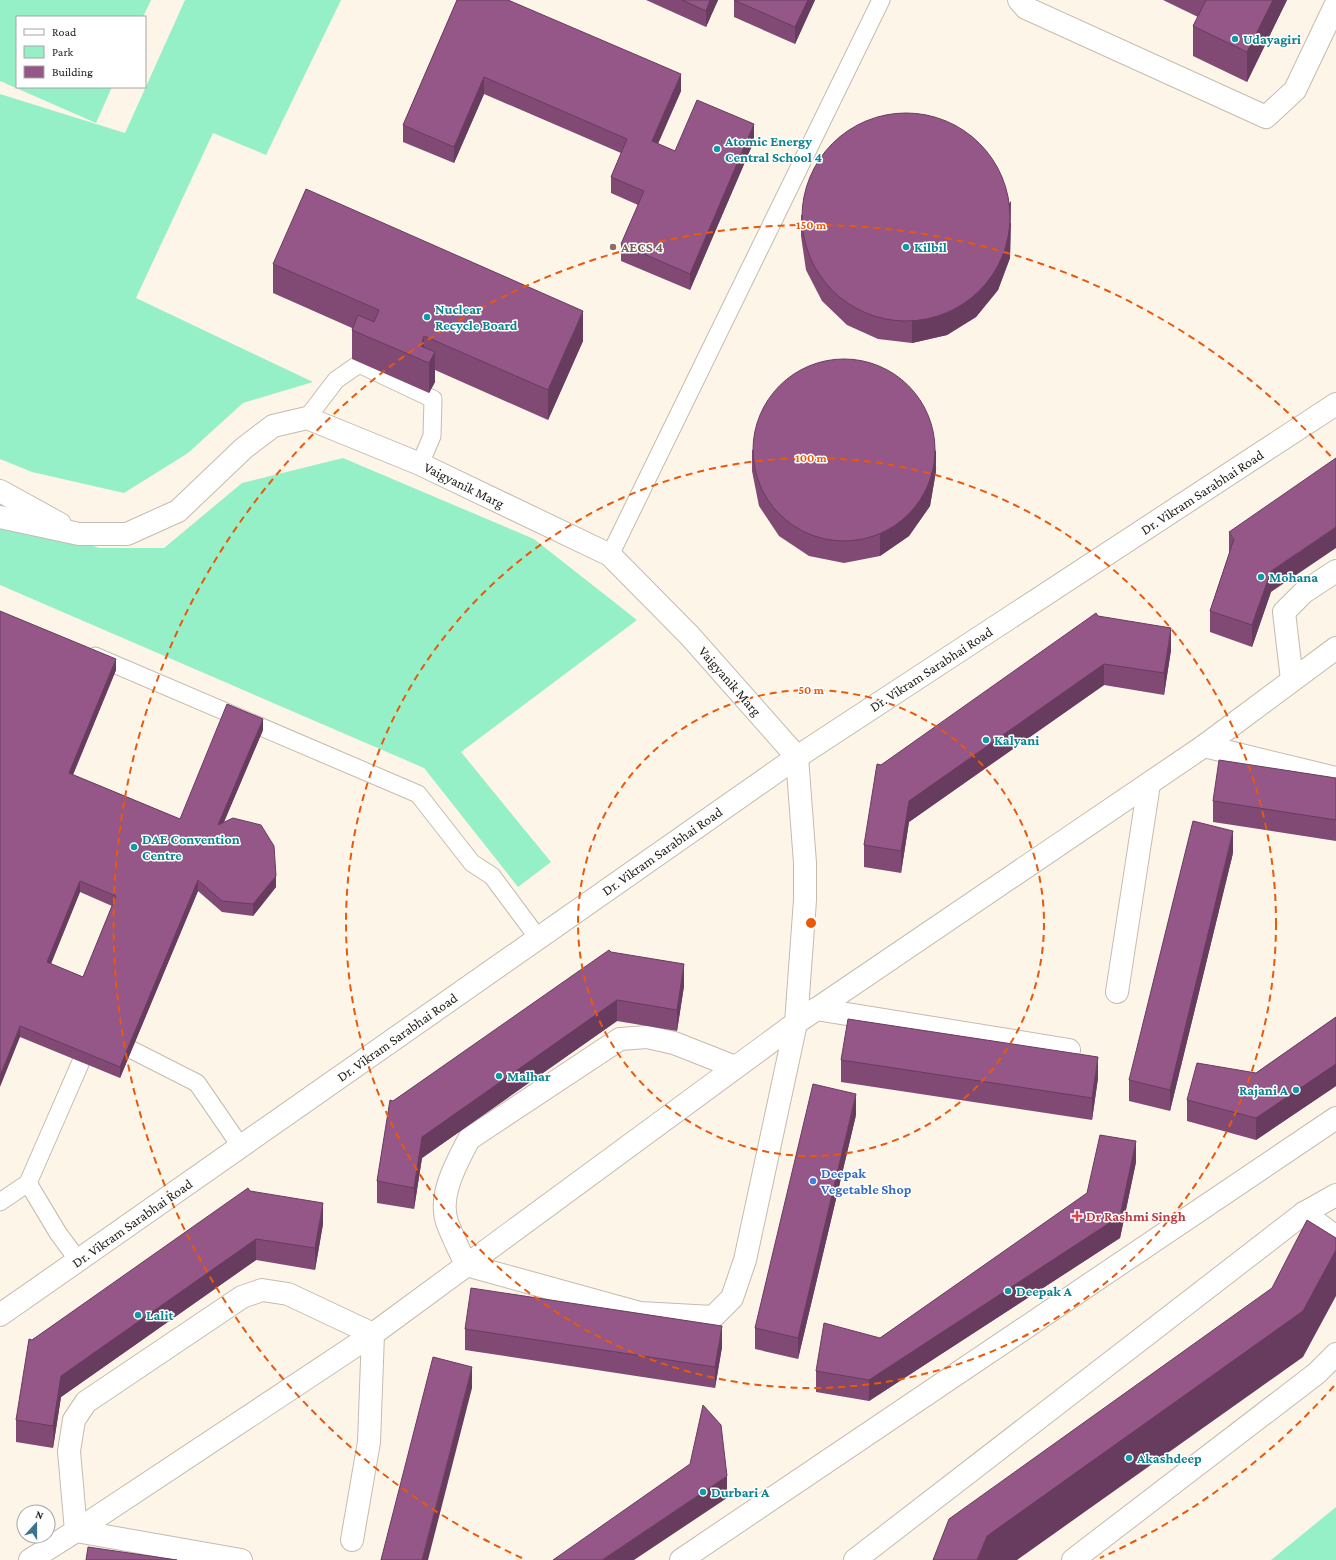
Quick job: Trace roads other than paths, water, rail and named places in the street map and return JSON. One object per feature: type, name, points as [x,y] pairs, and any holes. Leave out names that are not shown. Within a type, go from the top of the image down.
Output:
[{"type":"street","points":[[1019,0],[1026,8],[1266,117],[1295,90],[1336,4]]},
{"type":"street","name":"Dr. Vikram Sarabhai Road","points":[[0,1315],[797,757],[1336,404]]},
{"type":"street","name":"Vaigyanik Marg","points":[[307,418],[420,464],[610,555],[690,636],[797,757]]},
{"type":"street","points":[[0,517],[79,534],[127,534],[178,511],[244,448],[273,426],[307,418]]},
{"type":"street","points":[[0,491],[79,534]]},
{"type":"street","points":[[1292,680],[1284,612],[1304,592],[1336,571]]},
{"type":"street","points":[[30,1560],[76,1532],[373,1334],[796,1023],[1204,746],[1336,648]]},
{"type":"street","points":[[1204,746],[1336,778]]},
{"type":"street","points":[[466,1265],[640,1313],[714,1317],[732,1298],[745,1260],[796,1023],[805,900],[805,863],[797,757]]},
{"type":"street","points":[[1117,992],[1149,784]]},
{"type":"street","points":[[816,1009],[1069,1050]]},
{"type":"street","points":[[466,1265],[447,1220],[446,1198],[456,1164],[469,1139],[620,1040],[647,1036],[674,1043],[735,1067]]},
{"type":"street","points":[[680,1560],[1336,1118]]},
{"type":"street","points":[[854,1560],[1304,1213],[1336,1195]]},
{"type":"street","points":[[1304,1213],[1336,1237]]},
{"type":"street","points":[[76,1532],[69,1451],[74,1420],[86,1402],[242,1297],[262,1290],[288,1294],[373,1334]]},
{"type":"street","points":[[352,1540],[369,1442],[373,1334]]},
{"type":"street","points":[[1073,1560],[1317,1373],[1336,1354]]},
{"type":"street","points":[[76,1532],[241,1560]]},
{"type":"lane","points":[[610,555],[881,0]]},
{"type":"lane","points":[[307,418],[336,380],[359,364],[433,399],[432,436],[420,464]]},
{"type":"lane","points":[[81,649],[418,794],[472,863],[492,876],[538,938]]},
{"type":"lane","points":[[132,1050],[197,1083],[240,1147]]},
{"type":"lane","points":[[0,1202],[28,1183],[80,1064]]},
{"type":"lane","points":[[28,1183],[58,1233],[78,1260]]},
{"type":"place","name":"Udayagiri","points":[[1235,39]]},
{"type":"place","name":"Atomic Energy Central School 4","points":[[717,149]]},
{"type":"place","name":"AECS 4","points":[[613,247]]},
{"type":"place","name":"Kilbil","points":[[906,247]]},
{"type":"place","name":"Nuclear Recycle Board","points":[[427,317]]},
{"type":"place","name":"Mohana","points":[[1261,577]]},
{"type":"place","name":"Kalyani","points":[[986,740]]},
{"type":"place","name":"DAE Convention Centre","points":[[134,847]]},
{"type":"place","name":"Malhar","points":[[499,1076]]},
{"type":"place","name":"Rajani A","points":[[1296,1090]]},
{"type":"place","name":"Deepak Vegetable Shop","points":[[813,1181]]},
{"type":"place","name":"Dr Rashmi Singh","points":[[1077,1216]]},
{"type":"place","name":"Deepak A","points":[[1008,1291]]},
{"type":"place","name":"Lalit","points":[[138,1315]]},
{"type":"place","name":"Akashdeep","points":[[1129,1458]]},
{"type":"place","name":"Durbari A","points":[[703,1492]]}]
